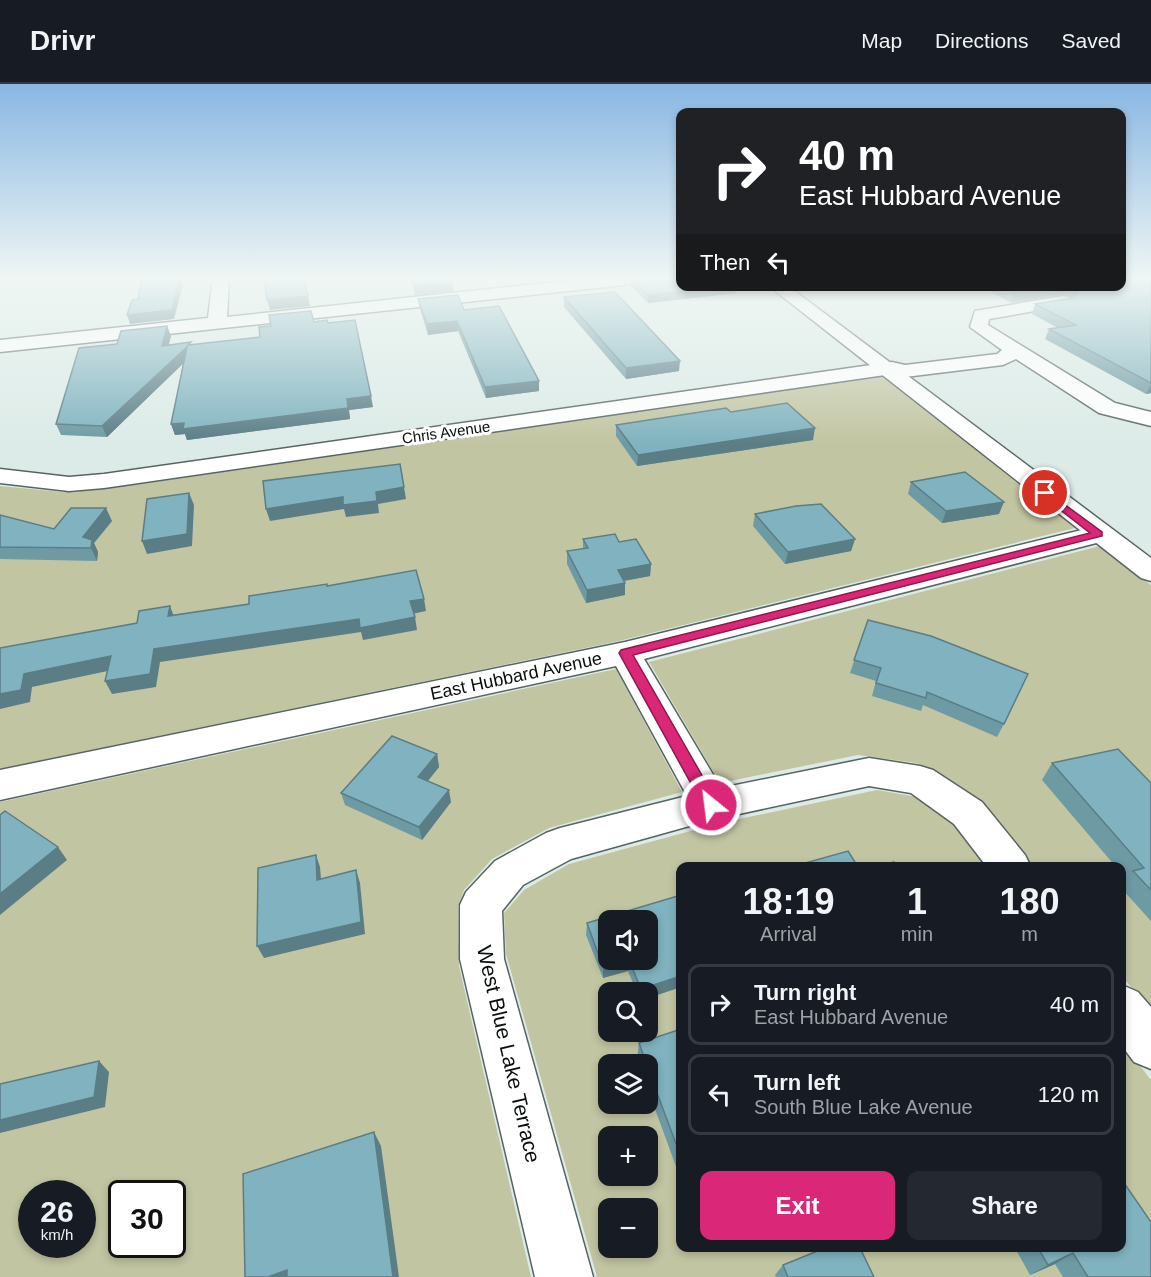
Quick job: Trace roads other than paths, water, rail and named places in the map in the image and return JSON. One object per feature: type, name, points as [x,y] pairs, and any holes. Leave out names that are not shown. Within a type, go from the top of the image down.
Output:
[{"type":"street","points":[[0,346],[126,333]]},
{"type":"street","points":[[840,333],[1098,534],[1151,572]]},
{"type":"street","points":[[987,333],[1015,353],[1107,408],[1151,419]]},
{"type":"street","name":"Chris Avenue","points":[[0,476],[69,484],[123,479],[888,368],[905,371],[1003,359],[1015,353]]},
{"type":"street","name":"East Hubbard Avenue","points":[[0,785],[626,653],[1098,534]]},
{"type":"street","points":[[626,653],[711,805]]},
{"type":"street","name":"West Blue Lake Terrace","points":[[564,1277],[482,959],[481,905],[509,873],[560,845],[711,805],[869,772],[920,780],[968,813],[1007,862]]},
{"type":"street","points":[[1126,1013],[1151,1045]]}]
